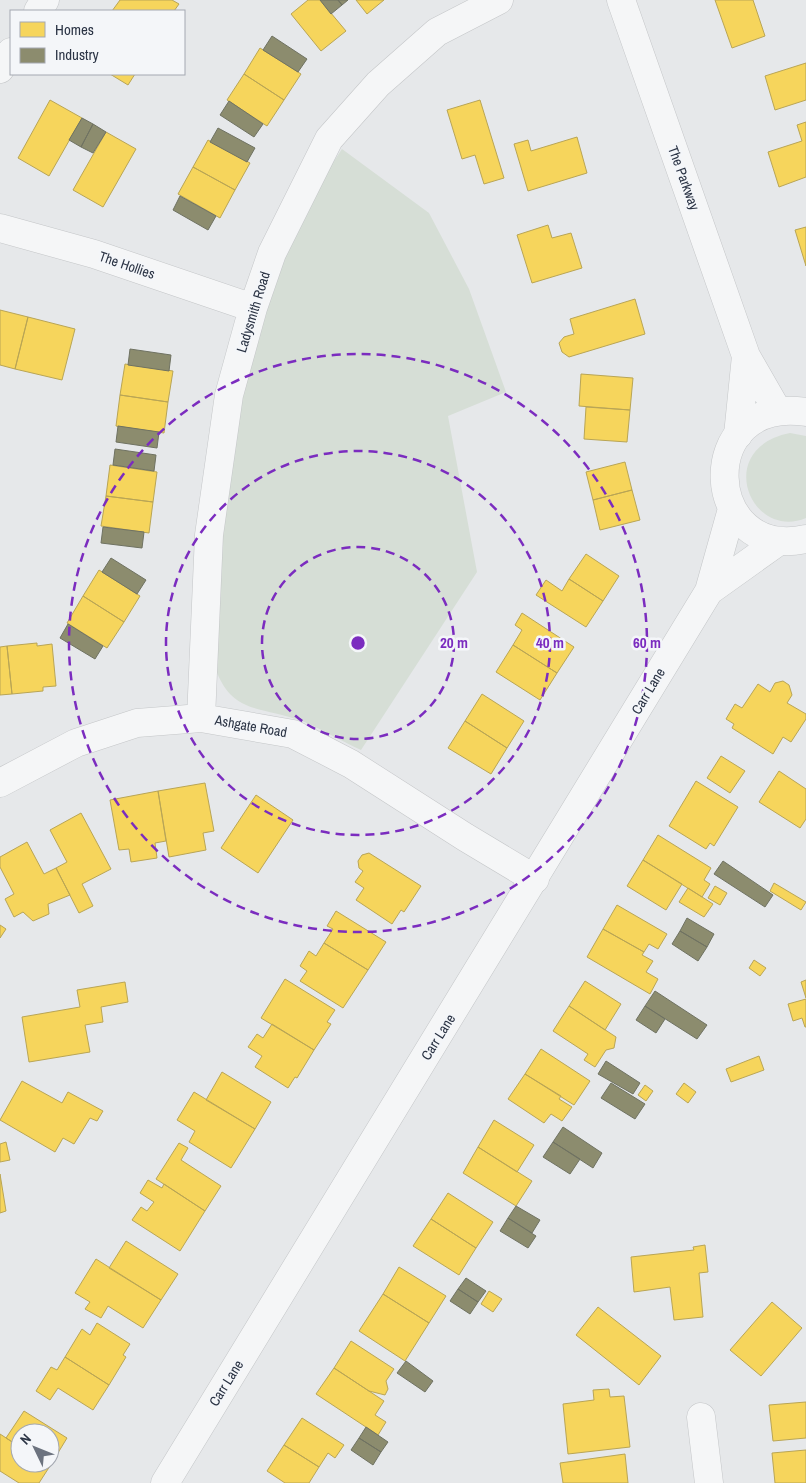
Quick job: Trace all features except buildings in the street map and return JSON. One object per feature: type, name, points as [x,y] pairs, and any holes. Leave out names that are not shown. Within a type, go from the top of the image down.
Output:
[{"type":"street","name":"Ladysmith Road","points":[[201,718],[209,535],[229,395],[253,308],[272,253],[329,139],[378,84],[437,32],[498,0]]},
{"type":"street","name":"The Parkway","points":[[621,0],[746,356],[795,407]]},
{"type":"street","points":[[0,69],[10,54]]},
{"type":"street","name":"The Hollies","points":[[0,228],[94,254],[253,308]]},
{"type":"street","name":"The Parkway","points":[[738,435],[746,356]]},
{"type":"street","name":"Carr Lane","points":[[795,407],[753,421],[738,435],[728,452],[723,471],[725,491],[732,509],[744,524],[760,535],[796,544]]},
{"type":"street","name":"Carr Lane","points":[[165,1483],[709,591],[732,509]]},
{"type":"street","name":"Carr Lane","points":[[709,591],[796,544]]},
{"type":"street","name":"Ashgate Road","points":[[0,783],[76,743],[136,723],[201,718],[293,734],[351,764],[465,838],[535,879]]},
{"type":"street","points":[[701,1417],[709,1483]]},
{"type":"shaded area","points":[[342,149],[429,213],[469,289],[506,392],[448,416],[477,572],[361,750],[302,721],[258,709],[236,699],[227,691],[213,661],[228,486],[237,422],[246,381],[270,299],[285,258],[302,219]]},
{"type":"shaded area","points":[[790,433],[806,436],[806,518],[786,522],[769,517],[756,505],[748,490],[746,473],[752,456],[766,442]]}]
